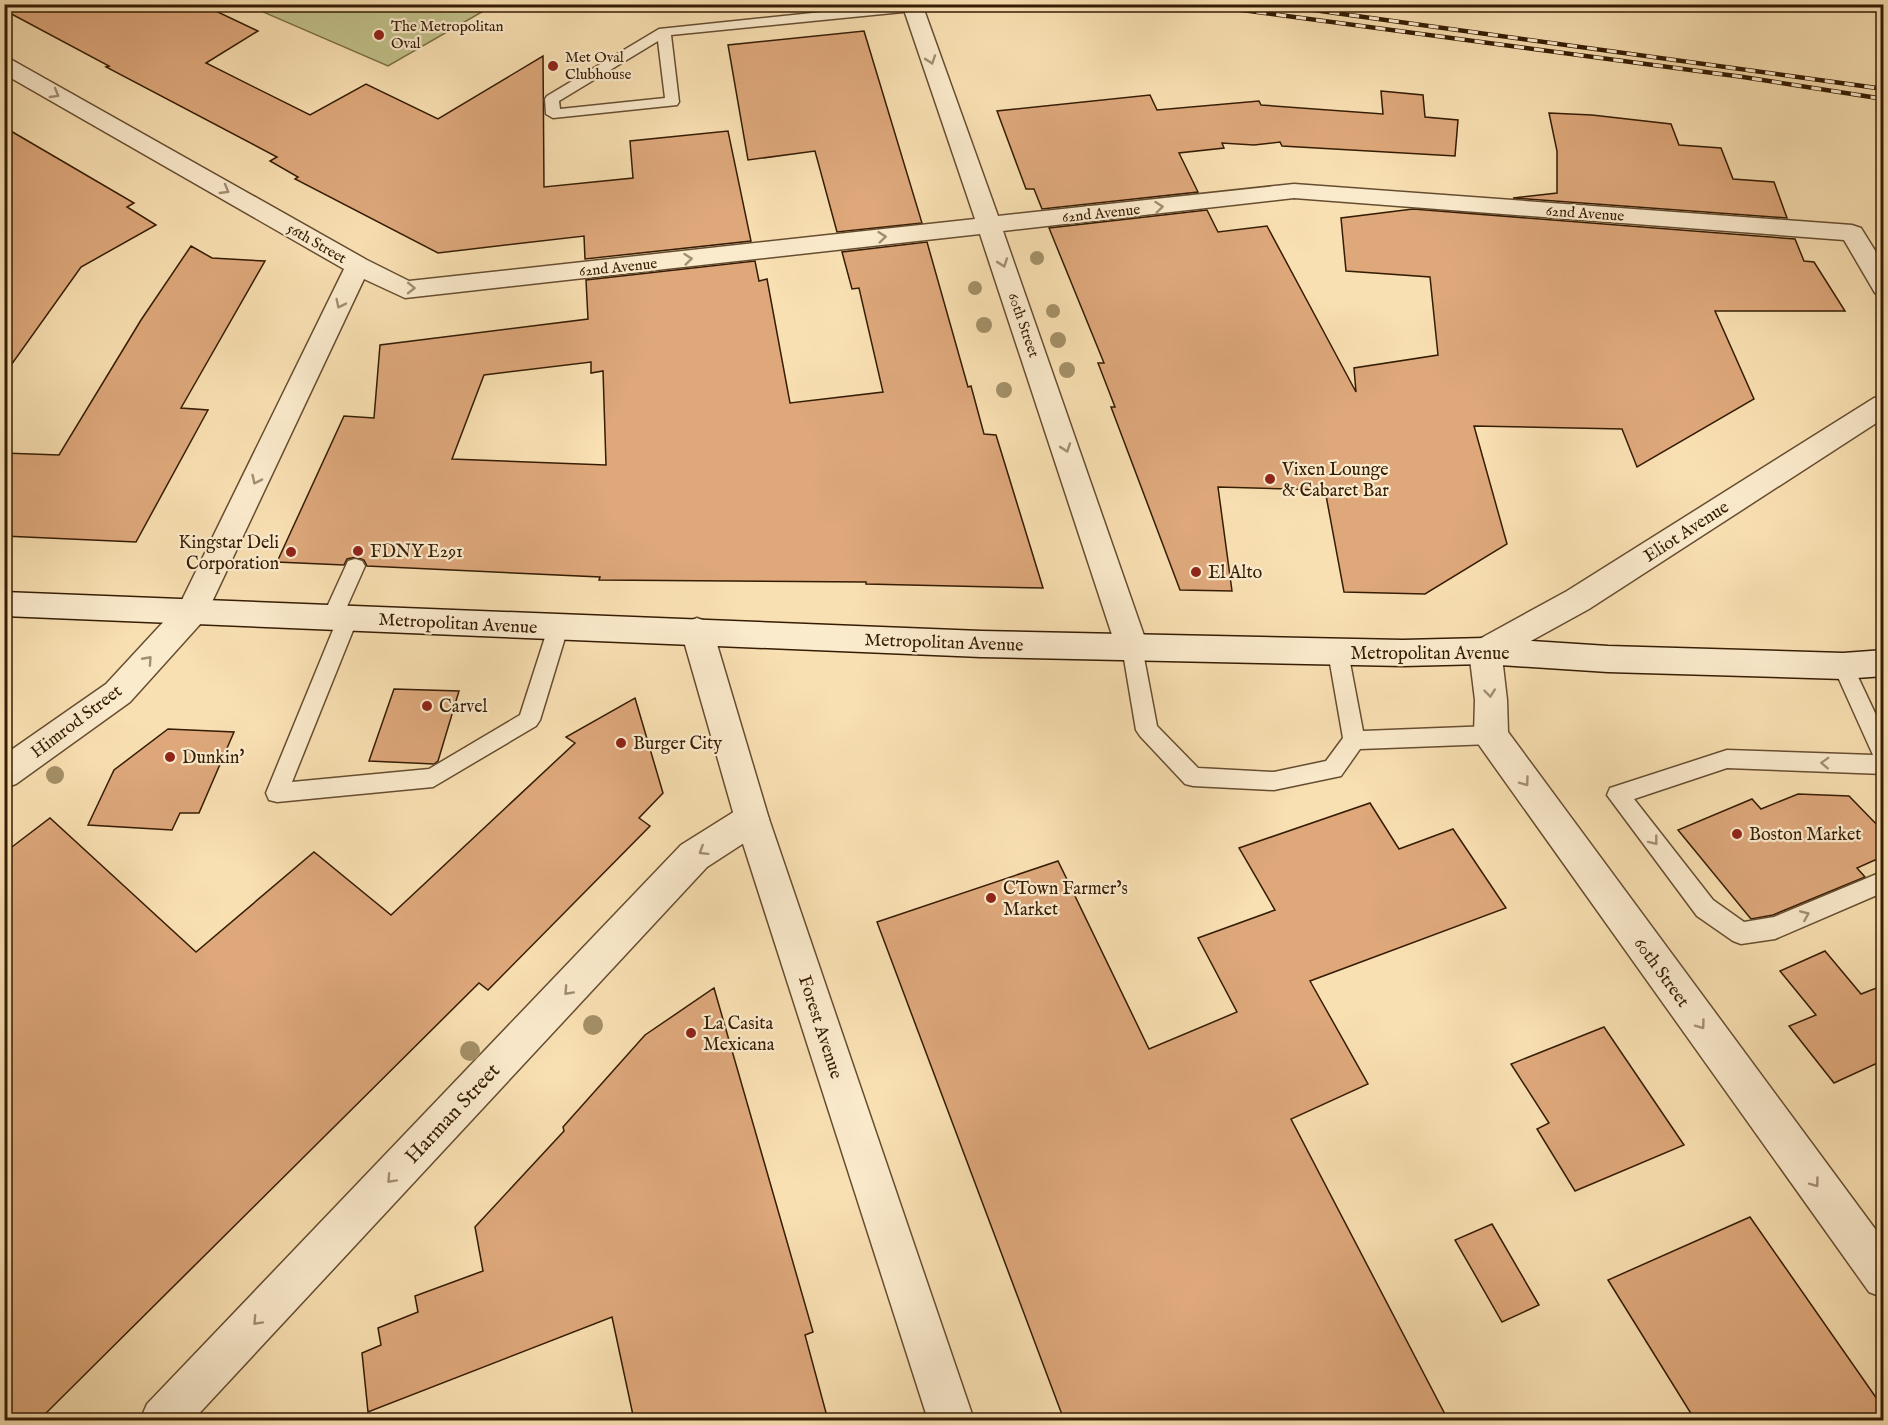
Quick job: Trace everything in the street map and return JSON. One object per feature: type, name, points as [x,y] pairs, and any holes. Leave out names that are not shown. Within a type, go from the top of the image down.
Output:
[{"type":"street","name":"60th Street","points":[[912,6],[1132,647]]},
{"type":"street","name":"56th Street","points":[[4,65],[358,266],[192,612]]},
{"type":"street","name":"62nd Avenue","points":[[358,266],[405,290],[1294,191],[1852,233],[1884,287]]},
{"type":"street","name":"Eliot Avenue","points":[[1485,651],[1578,600],[1884,405]]},
{"type":"street","name":"Metropolitan Avenue","points":[[4,604],[981,644],[1338,652],[1485,651],[1608,659],[1843,666],[1884,663]]},
{"type":"street","name":"Himrod Street","points":[[4,774],[118,693],[192,612]]},
{"type":"street","name":"Forest Avenue","points":[[697,631],[752,819],[951,1420]]},
{"type":"street","points":[[1485,651],[1491,700],[1491,735]]},
{"type":"street","name":"60th Street","points":[[1491,735],[1884,1277]]},
{"type":"street","name":"Harman Street","points":[[163,1420],[694,856],[752,819]]},
{"type":"lane","points":[[664,32],[672,102],[553,114],[552,99],[664,32],[912,6]]},
{"type":"lane","points":[[355,566],[340,618],[277,793],[433,778],[529,720],[558,628]]},
{"type":"lane","points":[[1132,647],[1147,730],[1193,777],[1274,781],[1333,769],[1354,740],[1338,652]]},
{"type":"lane","points":[[1843,666],[1884,756]]},
{"type":"lane","points":[[1354,740],[1491,735]]},
{"type":"lane","points":[[1884,765],[1727,759],[1618,795],[1705,908],[1741,933],[1775,928],[1884,881]]},
{"type":"green space","name":"The Metropolitan Oval","points":[[247,5],[494,5],[388,66]]},
{"type":"building","points":[[4,4],[201,4],[258,31],[206,63],[310,115],[366,84],[438,119],[543,56],[544,187],[633,178],[630,141],[728,131],[751,241],[585,259],[584,236],[438,253],[295,179],[298,177],[270,161],[277,157],[106,67],[109,66],[4,10]]},
{"type":"building","points":[[864,31],[922,223],[837,232],[815,151],[748,160],[728,45]]},
{"type":"building","points":[[1381,91],[1423,95],[1425,117],[1458,120],[1455,156],[1282,146],[1280,142],[1254,145],[1222,143],[1224,148],[1179,153],[1198,192],[1042,209],[1034,189],[1026,189],[997,111],[1150,95],[1157,110],[1259,101],[1261,105],[1383,114]]},
{"type":"building","points":[[1549,113],[1592,115],[1671,124],[1679,145],[1721,148],[1733,179],[1774,182],[1787,218],[1513,198],[1557,193],[1557,151]]},
{"type":"building","points":[[4,127],[134,203],[127,207],[156,225],[81,267],[4,375]]},
{"type":"building","points":[[1413,209],[1795,239],[1804,261],[1814,262],[1845,311],[1715,311],[1754,399],[1637,467],[1622,429],[1474,426],[1507,544],[1425,594],[1344,592],[1325,490],[1218,487],[1232,591],[1180,590],[1111,407],[1115,407],[1098,363],[1104,363],[1049,228],[1207,210],[1218,232],[1267,226],[1356,392],[1354,368],[1438,355],[1430,277],[1346,271],[1341,218]]},
{"type":"building","points":[[927,242],[968,387],[971,386],[984,434],[996,435],[1043,588],[866,584],[866,582],[599,580],[600,577],[367,566],[364,560],[356,557],[347,559],[344,565],[277,562],[344,416],[374,418],[380,345],[588,319],[586,280],[755,261],[759,281],[767,279],[790,403],[883,392],[859,288],[852,289],[842,252]],"holes":[[[591,362],[591,373],[603,371],[606,465],[452,459],[484,375]]]},
{"type":"building","points":[[191,246],[212,258],[265,261],[181,408],[208,410],[136,542],[4,536],[4,453],[59,455],[141,320]]},
{"type":"building","points":[[394,689],[459,691],[438,761],[434,764],[369,761]]},
{"type":"building","points":[[635,698],[663,793],[639,818],[650,826],[488,990],[479,983],[39,1420],[4,1420],[4,853],[50,818],[196,952],[314,852],[391,915],[575,743],[566,737]]},
{"type":"building","points":[[168,729],[234,732],[199,813],[180,813],[172,830],[88,825],[114,770]]},
{"type":"building","points":[[1798,794],[1849,796],[1884,832],[1884,856],[1857,868],[1865,877],[1773,915],[1751,919],[1678,830],[1752,799],[1761,809]]},
{"type":"building","points":[[1370,803],[1399,849],[1453,829],[1506,908],[1310,981],[1368,1084],[1291,1119],[1448,1420],[1064,1420],[877,922],[1058,861],[1149,1049],[1237,1012],[1198,938],[1275,910],[1239,848]]},
{"type":"building","points":[[1825,951],[1861,994],[1884,985],[1884,1060],[1834,1083],[1789,1026],[1816,1015],[1780,971]]},
{"type":"building","points":[[714,988],[813,1332],[805,1335],[828,1420],[634,1420],[612,1317],[368,1412],[362,1353],[381,1345],[378,1328],[418,1312],[415,1296],[483,1271],[475,1227],[564,1131],[563,1127],[645,1035]]},
{"type":"building","points":[[1604,1027],[1684,1145],[1575,1191],[1537,1129],[1549,1123],[1511,1064]]},
{"type":"building","points":[[1750,1217],[1884,1409],[1884,1420],[1695,1420],[1608,1280]]},
{"type":"building","points":[[1492,1224],[1539,1305],[1502,1322],[1455,1240]]},
{"type":"railway","points":[[1197,4],[1743,77],[1884,99]]},
{"type":"railway","points":[[1270,4],[1884,89]]},
{"type":"place","name":"The Metropolitan Oval","points":[[379,35]]},
{"type":"place","name":"Met Oval Clubhouse","points":[[553,66]]},
{"type":"place","name":"Vixen Lounge & Cabaret Bar","points":[[1270,479]]},
{"type":"place","name":"FDNY E291","points":[[358,551]]},
{"type":"place","name":"Kingstar Deli Corporation","points":[[291,552]]},
{"type":"place","name":"El Alto","points":[[1196,572]]},
{"type":"place","name":"Carvel","points":[[427,706]]},
{"type":"place","name":"Burger City","points":[[621,743]]},
{"type":"place","name":"Dunkin'","points":[[170,757]]},
{"type":"place","name":"Boston Market","points":[[1737,834]]},
{"type":"place","name":"CTown Farmer’s Market","points":[[991,898]]},
{"type":"place","name":"La Casita Mexicana","points":[[691,1033]]}]
